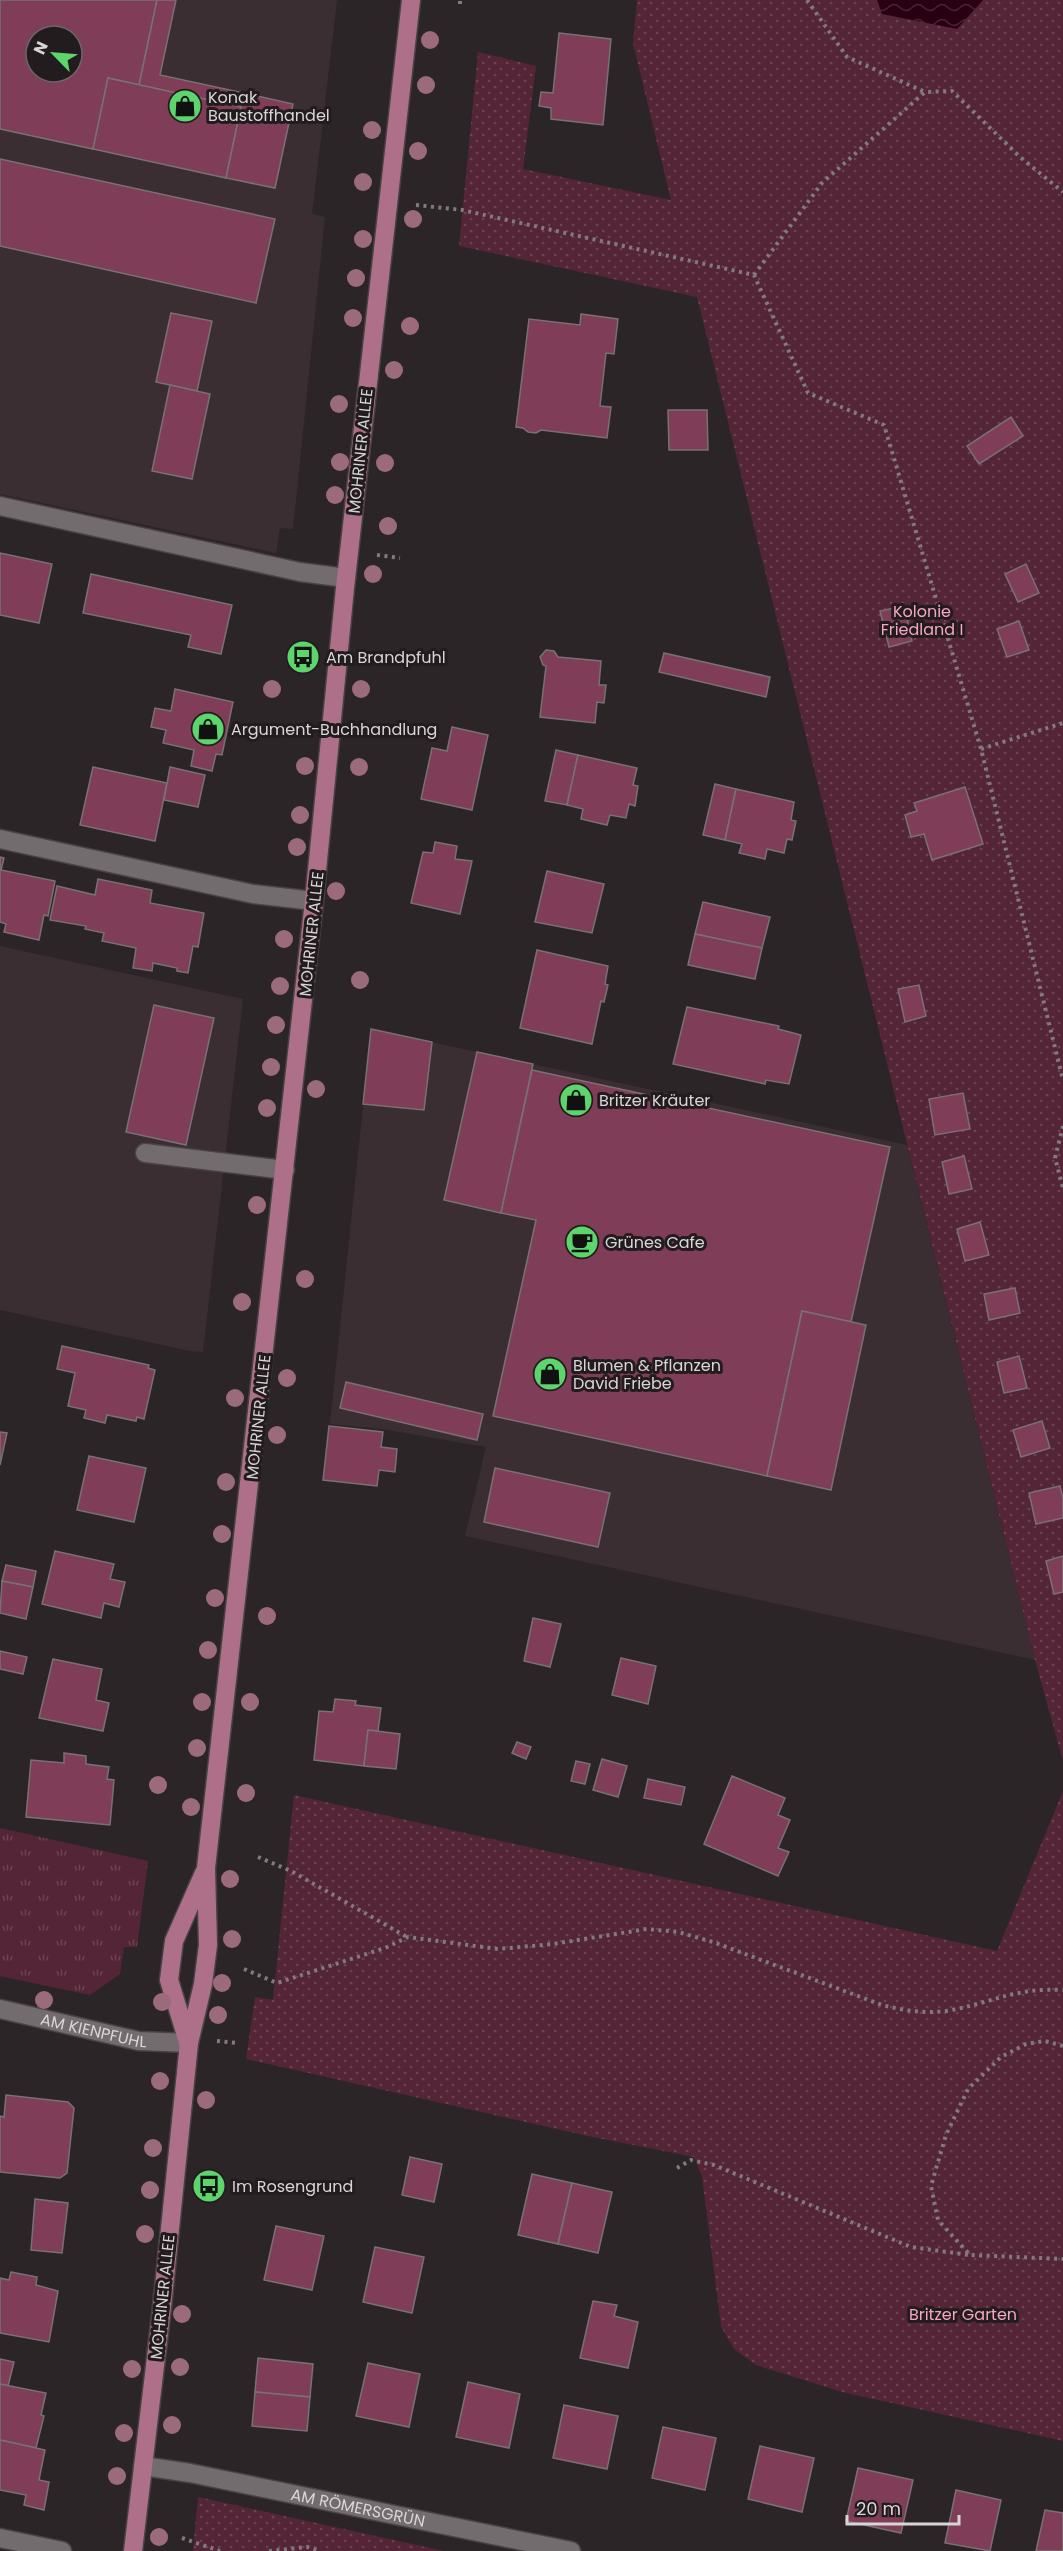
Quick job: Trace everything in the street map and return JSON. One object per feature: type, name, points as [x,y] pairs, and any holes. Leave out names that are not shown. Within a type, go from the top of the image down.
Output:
[{"type":"main road","name":"MOHRINER ALLEE","points":[[133,2551],[189,2043],[203,1984],[208,1945],[206,1868],[285,1170],[346,578],[411,0]]},
{"type":"main road","name":"MOHRINER ALLEE","points":[[189,2043],[169,1980],[174,1941],[206,1868]]},
{"type":"street","points":[[0,506],[287,569],[346,578]]},
{"type":"street","points":[[0,839],[253,894],[314,901]]},
{"type":"street","points":[[145,1153],[285,1170]]},
{"type":"street","name":"AM KIENPFUHL","points":[[0,2009],[139,2041],[189,2043]]},
{"type":"street","name":"AM RÖMERSGRÜN","points":[[143,2466],[190,2473],[571,2551]]},
{"type":"street","points":[[0,2538],[62,2551]]},
{"type":"path","points":[[807,0],[847,57],[925,92],[952,91],[1020,157],[1063,192]]},
{"type":"path","points":[[754,275],[822,183],[925,92]]},
{"type":"path","points":[[388,202],[462,210],[754,275]]},
{"type":"path","points":[[754,275],[808,393],[884,424],[981,749],[1063,1080]]},
{"type":"path","points":[[981,749],[1063,723]]},
{"type":"path","points":[[1063,1126],[1055,1158],[1063,1188]]},
{"type":"path","points":[[258,1857],[291,1871],[408,1937],[498,1949],[553,1944],[647,1929],[678,1932],[713,1942],[882,2005],[909,2011],[945,2011],[1010,1993],[1041,1989],[1063,1990]]},
{"type":"path","points":[[244,1969],[277,1983],[385,1948],[408,1937]]},
{"type":"path","points":[[970,2256],[938,2220],[930,2186],[946,2135],[968,2089],[1001,2057],[1026,2044],[1045,2041],[1063,2046]]},
{"type":"path","points":[[677,2168],[691,2160],[714,2165],[911,2247],[970,2256],[1063,2259]]},
{"type":"path","points":[[182,2538],[220,2551]]},
{"type":"path","points":[[269,2551],[307,2547],[320,2551]]},
{"type":"shaded area","points":[[0,0],[337,0],[312,214],[325,217],[293,529],[280,528],[276,553],[0,494]]},
{"type":"shaded area","points":[[0,946],[243,999],[203,1352],[0,1310]]},
{"type":"shaded area","points":[[371,1029],[907,1145],[1035,1660],[465,1536],[486,1447],[382,1429],[330,1424]]},
{"type":"green space","name":"Kolonie Friedland I","points":[[637,0],[1063,0],[1063,1761],[1035,1660],[697,297],[459,246],[478,52],[536,66],[523,169],[671,200],[633,43]]},
{"type":"green space","name":"Britzer Garten","points":[[1063,1791],[1063,2441],[842,2392],[756,2365],[734,2349],[721,2327],[702,2176],[694,2157],[588,2136],[246,2059],[255,1997],[273,2000],[294,1795],[997,1951]]},
{"type":"green space","points":[[0,1828],[148,1861],[137,1947],[124,1947],[120,1974],[90,1995],[0,1976]]},
{"type":"green space","points":[[198,2497],[444,2551],[193,2551]]},
{"type":"water","points":[[877,0],[983,0],[957,29],[882,14]]},
{"type":"building","points":[[0,0],[157,0],[139,85],[108,78],[93,149],[0,129]]},
{"type":"building","points":[[157,0],[176,0],[160,75],[244,93],[241,107],[139,85]]},
{"type":"building","points":[[559,33],[611,39],[603,125],[551,119],[551,108],[539,106],[541,92],[553,93]]},
{"type":"building","points":[[108,78],[241,107],[226,178],[93,149]]},
{"type":"building","points":[[244,93],[293,104],[275,188],[226,178]]},
{"type":"building","points":[[0,159],[275,219],[256,303],[0,246]]},
{"type":"building","points":[[171,313],[212,321],[197,391],[156,382]]},
{"type":"building","points":[[581,314],[618,319],[614,354],[606,353],[600,406],[611,407],[607,438],[541,430],[536,433],[516,427],[529,319],[580,325]]},
{"type":"building","points":[[170,385],[210,394],[192,479],[152,471]]},
{"type":"building","points":[[668,410],[707,410],[708,450],[669,450]]},
{"type":"building","points":[[1011,417],[1023,436],[979,464],[967,446]]},
{"type":"building","points":[[0,553],[52,564],[39,623],[0,615]]},
{"type":"building","points":[[1026,564],[1039,593],[1018,602],[1005,574]]},
{"type":"building","points":[[91,574],[232,605],[221,654],[188,647],[191,635],[83,613]]},
{"type":"building","points":[[904,606],[912,641],[889,647],[880,611]]},
{"type":"building","points":[[1019,621],[1029,650],[1007,657],[997,629]]},
{"type":"building","points":[[546,650],[554,651],[558,657],[601,661],[599,685],[606,685],[604,703],[597,702],[595,723],[540,717],[546,666],[543,665],[540,657]]},
{"type":"building","points":[[664,653],[770,677],[766,697],[659,672]]},
{"type":"building","points":[[175,689],[233,702],[222,755],[216,754],[212,771],[191,766],[194,750],[163,743],[166,730],[151,727],[155,708],[171,711]]},
{"type":"building","points":[[452,727],[488,735],[472,810],[421,799],[432,748],[447,751]]},
{"type":"building","points":[[556,750],[578,755],[567,805],[545,801]]},
{"type":"building","points":[[578,755],[637,768],[633,785],[638,786],[635,806],[629,804],[626,818],[610,815],[607,825],[581,819],[583,809],[567,805]]},
{"type":"building","points":[[93,767],[167,783],[155,841],[80,825]]},
{"type":"building","points":[[170,767],[205,775],[198,807],[164,800]]},
{"type":"building","points":[[715,784],[736,789],[725,840],[703,835]]},
{"type":"building","points":[[965,787],[983,844],[932,860],[924,834],[911,837],[905,815],[917,811],[914,803]]},
{"type":"building","points":[[736,789],[794,802],[791,820],[796,821],[792,840],[787,839],[784,853],[767,849],[765,859],[739,853],[742,844],[725,840]]},
{"type":"building","points":[[435,842],[457,846],[455,859],[472,861],[460,914],[411,903],[423,852],[433,853]]},
{"type":"building","points":[[0,857],[4,858],[1,870],[55,881],[48,916],[44,915],[39,940],[4,932],[6,924],[0,922]]},
{"type":"building","points":[[547,871],[604,884],[592,933],[535,922]]},
{"type":"building","points":[[98,879],[152,890],[150,903],[204,913],[198,947],[193,946],[188,973],[153,963],[152,971],[133,968],[136,948],[102,941],[104,933],[85,929],[86,926],[50,920],[57,886],[95,895]]},
{"type":"building","points":[[703,902],[770,917],[762,948],[695,934]]},
{"type":"building","points":[[695,934],[762,948],[755,979],[688,965]]},
{"type":"building","points":[[537,950],[608,966],[605,984],[608,985],[604,1002],[601,1001],[592,1044],[520,1028]]},
{"type":"building","points":[[919,985],[926,1016],[905,1022],[898,989]]},
{"type":"building","points":[[154,1005],[214,1018],[186,1145],[126,1132]]},
{"type":"building","points":[[687,1007],[779,1026],[778,1029],[801,1035],[789,1084],[766,1080],[765,1084],[673,1064]]},
{"type":"building","points":[[371,1029],[432,1042],[424,1110],[363,1104]]},
{"type":"building","points":[[477,1052],[533,1064],[501,1213],[444,1200]]},
{"type":"building","points":[[532,1070],[890,1147],[851,1322],[802,1311],[767,1476],[493,1416],[536,1220],[501,1213]]},
{"type":"building","points":[[963,1093],[970,1129],[935,1135],[929,1099]]},
{"type":"building","points":[[964,1156],[972,1189],[949,1194],[942,1162]]},
{"type":"building","points":[[980,1222],[989,1255],[965,1261],[957,1229]]},
{"type":"building","points":[[1015,1288],[1020,1313],[989,1320],[984,1294]]},
{"type":"building","points":[[802,1311],[866,1325],[831,1490],[767,1476]]},
{"type":"building","points":[[62,1346],[149,1365],[148,1368],[155,1370],[144,1419],[137,1417],[136,1421],[107,1415],[105,1423],[84,1418],[86,1410],[68,1406],[75,1373],[57,1369]]},
{"type":"building","points":[[1019,1356],[1027,1388],[1004,1393],[997,1362]]},
{"type":"building","points":[[346,1382],[483,1414],[477,1440],[340,1408]]},
{"type":"building","points":[[1042,1421],[1050,1448],[1021,1457],[1013,1430]]},
{"type":"building","points":[[329,1426],[383,1432],[381,1447],[397,1449],[395,1472],[379,1470],[377,1486],[323,1480]]},
{"type":"building","points":[[0,1432],[7,1433],[0,1465]]},
{"type":"building","points":[[89,1456],[146,1468],[134,1522],[77,1510]]},
{"type":"building","points":[[495,1468],[610,1493],[598,1547],[484,1522]]},
{"type":"building","points":[[1060,1486],[1063,1498],[1063,1518],[1036,1524],[1029,1493]]},
{"type":"building","points":[[55,1551],[114,1564],[110,1579],[125,1582],[119,1607],[104,1603],[101,1618],[42,1604]]},
{"type":"building","points":[[1063,1556],[1063,1592],[1054,1594],[1046,1561]]},
{"type":"building","points":[[6,1565],[36,1571],[33,1587],[2,1581]]},
{"type":"building","points":[[2,1581],[33,1587],[26,1619],[0,1613]]},
{"type":"building","points":[[533,1618],[561,1624],[550,1667],[524,1661]]},
{"type":"building","points":[[0,1651],[27,1657],[23,1674],[0,1669]]},
{"type":"building","points":[[621,1658],[656,1666],[648,1704],[612,1695]]},
{"type":"building","points":[[53,1659],[102,1669],[96,1700],[109,1703],[103,1731],[39,1718]]},
{"type":"building","points":[[335,1699],[356,1701],[355,1705],[381,1708],[378,1731],[368,1730],[364,1766],[314,1760],[319,1711],[333,1712]]},
{"type":"building","points":[[368,1730],[400,1734],[396,1769],[364,1766]]},
{"type":"building","points":[[517,1742],[531,1747],[526,1759],[512,1753]]},
{"type":"building","points":[[64,1753],[86,1756],[86,1764],[109,1767],[107,1779],[114,1780],[110,1825],[26,1817],[31,1760],[64,1763]]},
{"type":"building","points":[[602,1759],[627,1766],[618,1797],[593,1790]]},
{"type":"building","points":[[576,1761],[590,1764],[585,1784],[571,1781]]},
{"type":"building","points":[[732,1776],[785,1798],[778,1815],[790,1820],[778,1848],[789,1852],[778,1876],[704,1844]]},
{"type":"building","points":[[648,1779],[685,1787],[681,1805],[644,1798]]},
{"type":"building","points":[[6,2095],[68,2102],[74,2108],[67,2173],[60,2178],[0,2172],[0,2116],[4,2117]]},
{"type":"building","points":[[410,2157],[442,2164],[434,2202],[402,2195]]},
{"type":"building","points":[[532,2174],[572,2183],[558,2244],[518,2235]]},
{"type":"building","points":[[572,2183],[612,2192],[598,2253],[558,2244]]},
{"type":"building","points":[[35,2199],[68,2203],[62,2253],[31,2250]]},
{"type":"building","points":[[276,2226],[324,2236],[312,2290],[264,2280]]},
{"type":"building","points":[[375,2247],[424,2257],[412,2313],[363,2302]]},
{"type":"building","points":[[11,2272],[37,2277],[36,2285],[58,2291],[49,2342],[0,2333],[0,2278],[9,2280]]},
{"type":"building","points":[[593,2301],[617,2305],[614,2316],[638,2322],[628,2368],[580,2358]]},
{"type":"building","points":[[258,2358],[313,2364],[310,2397],[255,2392]]},
{"type":"building","points":[[0,2359],[14,2362],[8,2386],[0,2384]]},
{"type":"building","points":[[368,2363],[420,2374],[409,2427],[356,2416]]},
{"type":"building","points":[[468,2382],[520,2394],[509,2448],[456,2437]]},
{"type":"building","points":[[0,2384],[46,2393],[41,2415],[44,2416],[36,2448],[0,2440]]},
{"type":"building","points":[[255,2392],[310,2397],[307,2431],[252,2426]]},
{"type":"building","points":[[564,2405],[618,2416],[607,2469],[553,2458]]},
{"type":"building","points":[[663,2427],[716,2438],[705,2490],[652,2478]]},
{"type":"building","points":[[0,2440],[45,2450],[39,2480],[49,2482],[44,2510],[24,2505],[26,2495],[0,2490]]},
{"type":"building","points":[[760,2446],[814,2458],[802,2512],[748,2499]]},
{"type":"building","points":[[858,2468],[913,2480],[901,2533],[846,2521]]},
{"type":"building","points":[[956,2490],[1001,2500],[990,2551],[945,2543]]},
{"type":"building","points":[[1045,2510],[1063,2513],[1063,2551],[1036,2551]]},
{"type":"place","name":"Konak Baustoffhandel","points":[[185,106]]},
{"type":"place","name":"Am Brandpfuhl","points":[[303,657]]},
{"type":"place","name":"Argument-Buchhandlung","points":[[208,729]]},
{"type":"place","name":"Britzer Kräuter","points":[[576,1100]]},
{"type":"place","name":"Grünes Cafe","points":[[582,1242]]},
{"type":"place","name":"Blumen & Pflanzen David Friebe","points":[[550,1374]]},
{"type":"place","name":"Im Rosengrund","points":[[209,2186]]}]
